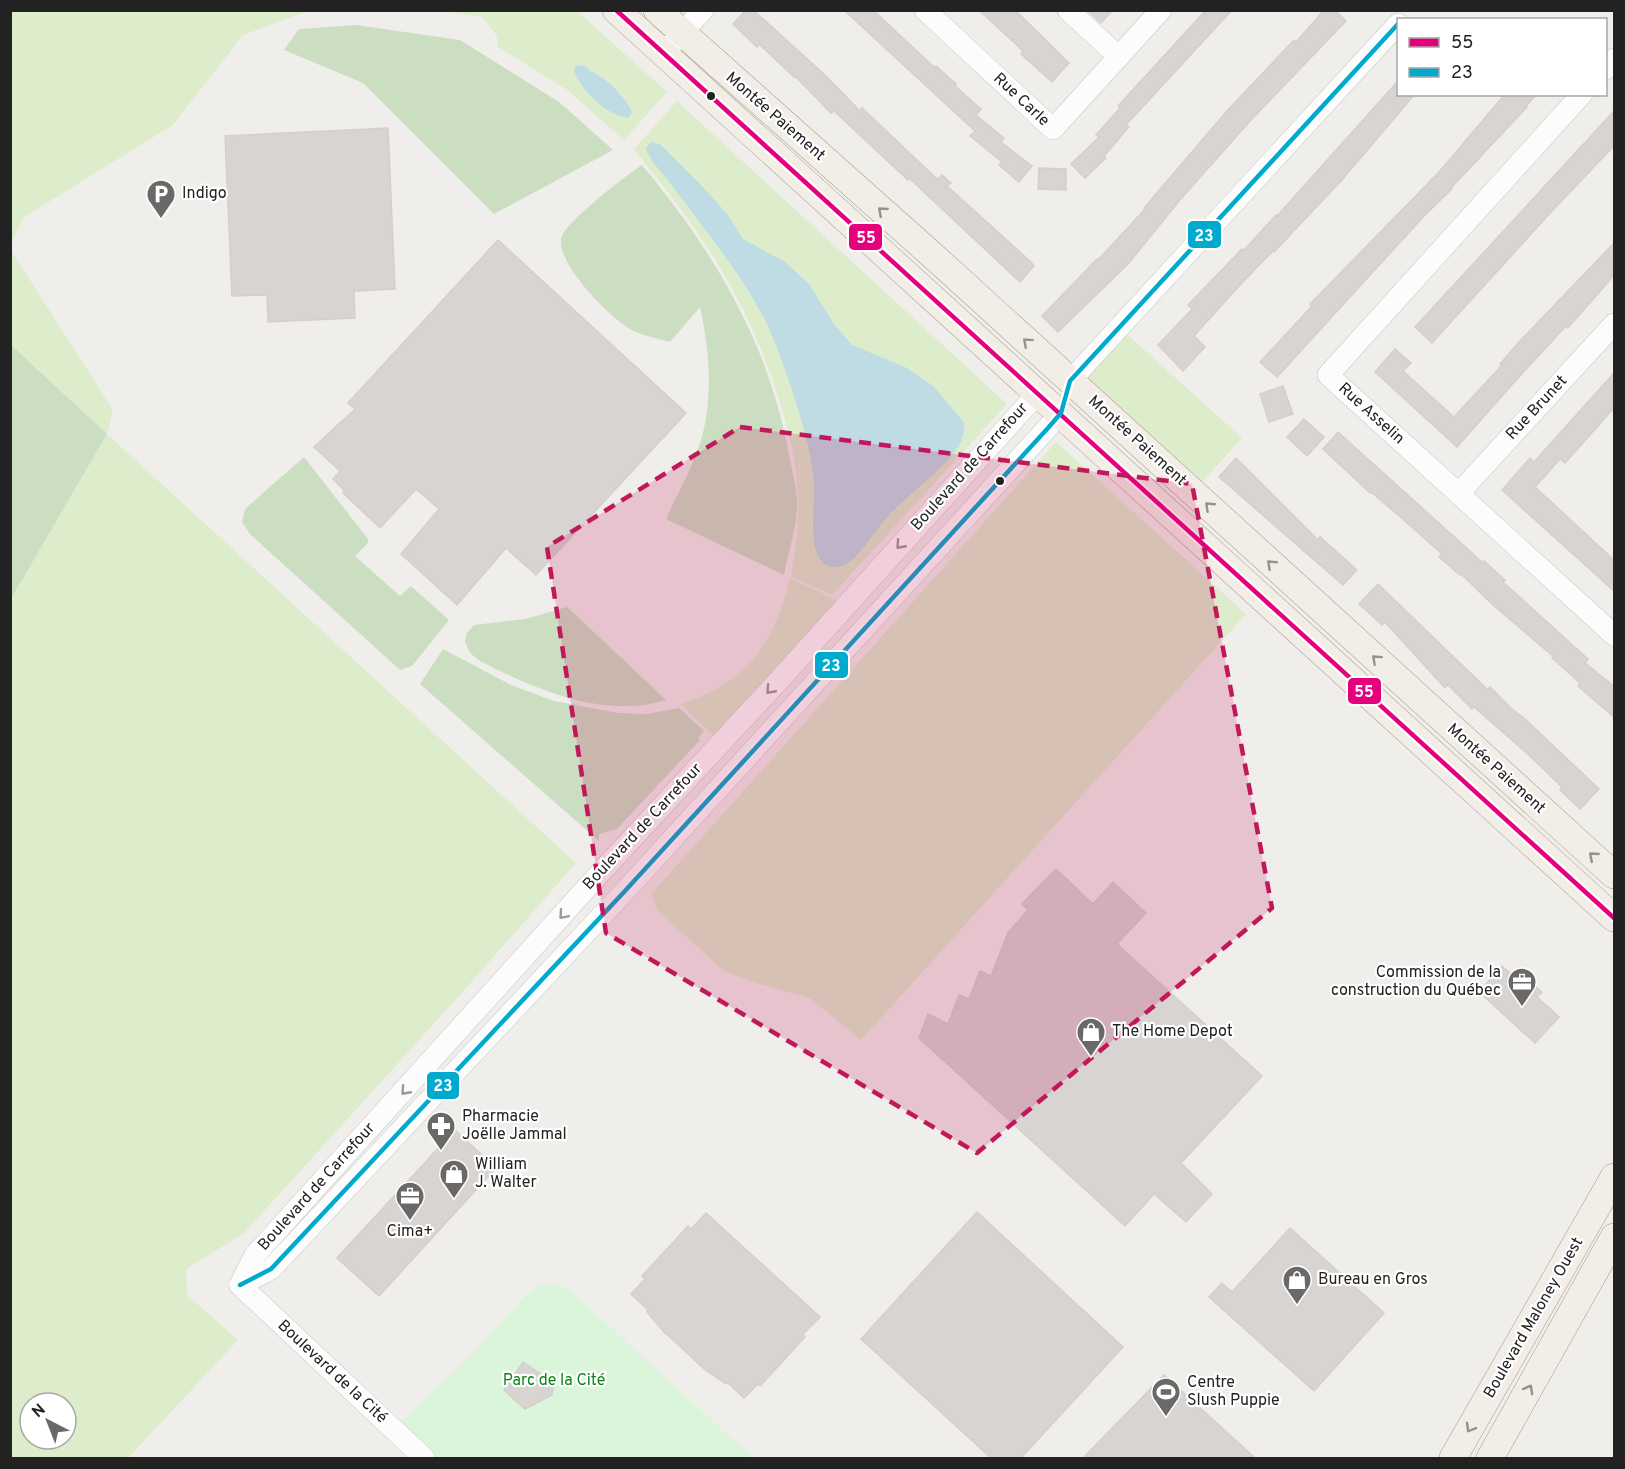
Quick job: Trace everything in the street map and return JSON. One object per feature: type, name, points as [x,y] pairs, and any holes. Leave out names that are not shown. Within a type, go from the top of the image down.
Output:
[{"type":"main road","name":"Montée Paiement","points":[[616,10],[1614,918]]},
{"type":"main road","name":"Montée Paiement","points":[[657,10],[931,254],[1614,875]]},
{"type":"main road","points":[[1038,393],[1070,381]]},
{"type":"main road","points":[[1060,413],[1070,381]]},
{"type":"main road","name":"Boulevard Maloney Ouest","points":[[1454,1458],[1614,1177]]},
{"type":"main road","name":"Boulevard Maloney Ouest","points":[[1490,1458],[1614,1237]]},
{"type":"street","points":[[664,54],[703,10]]},
{"type":"street","name":"Rue Carle","points":[[925,10],[1053,129],[1161,10]]},
{"type":"street","points":[[1068,10],[1119,57]]},
{"type":"street","points":[[1070,381],[1397,25]]},
{"type":"street","name":"Rue Asselin","points":[[1580,96],[1328,375],[1614,635]]},
{"type":"street","name":"Rue Brunet","points":[[1459,493],[1614,324]]},
{"type":"street","name":"Boulevard de Carrefour","points":[[240,1285],[255,1255],[1038,393]]},
{"type":"street","name":"Boulevard de Carrefour","points":[[240,1285],[271,1269],[630,886],[1060,413]]},
{"type":"street","name":"Boulevard de la Cité","points":[[240,1285],[424,1458]]},
{"type":"highlighted area","points":[[740,427],[1192,484],[1272,908],[977,1153],[606,933],[547,547]]},
{"type":"green space","points":[[11,10],[308,11],[243,35],[173,125],[24,217],[11,243]]},
{"type":"green space","points":[[445,11],[577,11],[667,92],[624,140],[566,89],[498,47],[497,36],[482,17]]},
{"type":"green space","points":[[356,25],[460,40],[559,102],[613,150],[494,214],[363,83],[284,50],[299,29]]},
{"type":"green space","points":[[677,101],[1007,404],[832,595],[791,577],[798,513],[795,463],[778,396],[753,330],[708,248],[634,149]]},
{"type":"green space","points":[[642,165],[668,197],[713,263],[751,333],[766,370],[779,409],[796,493],[795,525],[784,575],[666,519],[696,455],[706,418],[709,370],[700,307],[670,342],[634,331],[612,316],[586,289],[566,260],[561,247],[562,236],[575,220]]},
{"type":"green space","points":[[10,249],[113,410],[107,434],[11,345]]},
{"type":"green space","points":[[1119,327],[1242,438],[1193,492],[1070,381]]},
{"type":"green space","points":[[11,345],[107,434],[11,599]]},
{"type":"green space","points":[[107,434],[576,863],[460,995],[243,1234],[186,1269],[187,1295],[238,1340],[128,1458],[11,1458],[11,599]]},
{"type":"green space","points":[[1056,442],[1246,614],[861,1040],[810,998],[749,981],[724,971],[657,910],[651,894]]},
{"type":"green space","points":[[304,457],[368,539],[368,543],[355,556],[400,596],[411,586],[449,620],[412,666],[400,670],[250,534],[242,522],[245,509]]},
{"type":"green space","points":[[790,578],[847,605],[721,743],[680,704],[724,685],[754,658],[776,623]]},
{"type":"green space","points":[[567,607],[667,700],[643,705],[618,706],[594,704],[570,698],[524,682],[480,661],[470,653],[465,642],[467,633],[474,625],[525,619]]},
{"type":"green space","points":[[443,649],[511,685],[554,701],[619,713],[646,714],[679,708],[704,731],[698,738],[700,740],[617,829],[599,834],[599,841],[420,684]]},
{"type":"green space","name":"Parc de la Cité","points":[[548,1284],[559,1285],[570,1290],[753,1458],[424,1458],[393,1430],[473,1353],[527,1294],[536,1287]]},
{"type":"water","points":[[584,65],[609,83],[622,97],[632,112],[628,118],[603,107],[583,87],[574,71],[576,66]]},
{"type":"water","points":[[651,142],[660,144],[702,186],[728,215],[743,239],[785,262],[809,284],[834,324],[852,345],[907,368],[933,386],[963,421],[962,440],[949,459],[885,519],[859,553],[843,566],[826,565],[817,554],[813,535],[814,485],[809,451],[793,392],[765,320],[743,282],[717,245],[651,159],[646,148]]},
{"type":"building","points":[[746,10],[753,10],[825,75],[860,111],[862,108],[936,178],[942,175],[951,183],[947,186],[1031,262],[1034,266],[1020,282],[909,178],[908,180],[834,111],[831,113],[796,77],[759,44],[757,47],[733,24]]},
{"type":"building","points":[[844,10],[873,10],[935,68],[936,66],[956,84],[955,86],[981,109],[976,115],[1004,138],[1001,142],[1032,166],[1019,182],[999,165],[1002,162],[970,136],[975,131]]},
{"type":"building","points":[[979,10],[1015,10],[1069,63],[1052,82],[1021,54],[1023,51]]},
{"type":"building","points":[[1087,10],[1113,10],[1101,23]]},
{"type":"building","points":[[1206,10],[1232,10],[1126,125],[1129,127],[1104,156],[1106,158],[1085,178],[1071,164],[1099,137],[1096,135],[1120,108],[1118,106]]},
{"type":"building","points":[[1324,10],[1335,10],[1346,21],[1252,119],[1179,201],[1129,263],[1058,332],[1042,316],[1145,209],[1226,112],[1294,40],[1296,42]]},
{"type":"building","points":[[1397,82],[1397,96],[1413,96],[1341,181],[1194,336],[1205,347],[1183,371],[1158,345],[1192,309],[1188,305],[1277,216]]},
{"type":"building","points":[[1503,96],[1535,96],[1277,377],[1260,362],[1312,306],[1310,304],[1440,171]]},
{"type":"building","points":[[1614,111],[1614,146],[1432,343],[1415,327]]},
{"type":"building","points":[[388,128],[395,289],[354,291],[355,318],[268,322],[267,295],[232,296],[225,136]]},
{"type":"building","points":[[1039,168],[1066,169],[1066,190],[1038,189]]},
{"type":"building","points":[[498,240],[686,413],[536,575],[506,548],[457,605],[401,554],[439,509],[416,489],[380,528],[343,493],[344,490],[333,479],[340,471],[314,447],[355,409],[348,403]]},
{"type":"building","points":[[1614,243],[1614,274],[1610,280],[1457,447],[1375,372],[1395,349],[1411,363],[1403,371],[1454,417],[1502,365],[1500,364],[1519,342]]},
{"type":"building","points":[[1614,373],[1614,408],[1565,463],[1560,459],[1535,487],[1614,560],[1614,591],[1502,490],[1530,458],[1534,462]]},
{"type":"building","points":[[1283,386],[1293,414],[1269,422],[1260,394]]},
{"type":"building","points":[[1304,419],[1324,437],[1307,456],[1287,437]]},
{"type":"building","points":[[1338,432],[1505,580],[1503,582],[1588,659],[1585,663],[1614,686],[1614,717],[1578,686],[1580,683],[1552,658],[1554,657],[1439,557],[1442,554],[1370,493],[1323,449]]},
{"type":"building","points":[[1236,458],[1318,540],[1320,537],[1357,570],[1343,585],[1219,477]]},
{"type":"building","points":[[1378,584],[1488,690],[1490,687],[1599,789],[1580,809],[1560,790],[1562,787],[1530,756],[1474,707],[1472,709],[1448,685],[1445,688],[1385,622],[1382,625],[1359,604]]},
{"type":"building","name":"The Home Depot","points":[[1056,869],[1093,904],[1113,882],[1146,913],[1117,944],[1262,1076],[1181,1163],[1212,1194],[1186,1222],[1154,1194],[1125,1226],[919,1038],[928,1014],[948,1024],[959,995],[969,999],[980,971],[991,976],[1008,933],[1028,910],[1022,904]]},
{"type":"building","name":"Commission de la construction du Québec","points":[[1502,966],[1522,984],[1527,979],[1542,992],[1537,997],[1559,1017],[1535,1043],[1479,992]]},
{"type":"building","points":[[455,1130],[496,1168],[379,1296],[337,1258]]},
{"type":"building","points":[[977,1212],[1123,1347],[1021,1458],[991,1458],[861,1339]]},
{"type":"building","points":[[706,1213],[820,1317],[803,1334],[805,1337],[760,1386],[758,1384],[744,1398],[728,1383],[726,1384],[704,1369],[663,1331],[647,1312],[648,1310],[631,1294],[645,1279],[642,1276],[688,1226],[691,1229]]},
{"type":"building","name":"Bureau en Gros","points":[[1290,1228],[1384,1313],[1314,1391],[1209,1297],[1222,1283],[1232,1292]]},
{"type":"building","points":[[523,1362],[554,1383],[552,1395],[525,1409],[504,1390]]},
{"type":"building","name":"Centre Slush Puppie","points":[[1164,1375],[1255,1458],[1083,1458]]},
{"type":"transit line","name":"55","points":[[616,10],[1614,918]]},
{"type":"transit line","name":"23","points":[[240,1285],[271,1269],[624,892],[1048,428],[1061,413],[1070,381],[1397,25]]},
{"type":"place","name":"Indigo","points":[[161,220]]},
{"type":"place","name":"Commission de la construction du Québec","points":[[1522,1008]]},
{"type":"place","name":"The Home Depot","points":[[1091,1058]]},
{"type":"place","name":"Pharmacie Joëlle Jammal","points":[[441,1152]]},
{"type":"place","name":"William J. Walter","points":[[454,1200]]},
{"type":"place","name":"Cima+","points":[[410,1222]]},
{"type":"place","name":"Bureau en Gros","points":[[1297,1306]]},
{"type":"place","name":"Centre Slush Puppie","points":[[1166,1418]]}]
